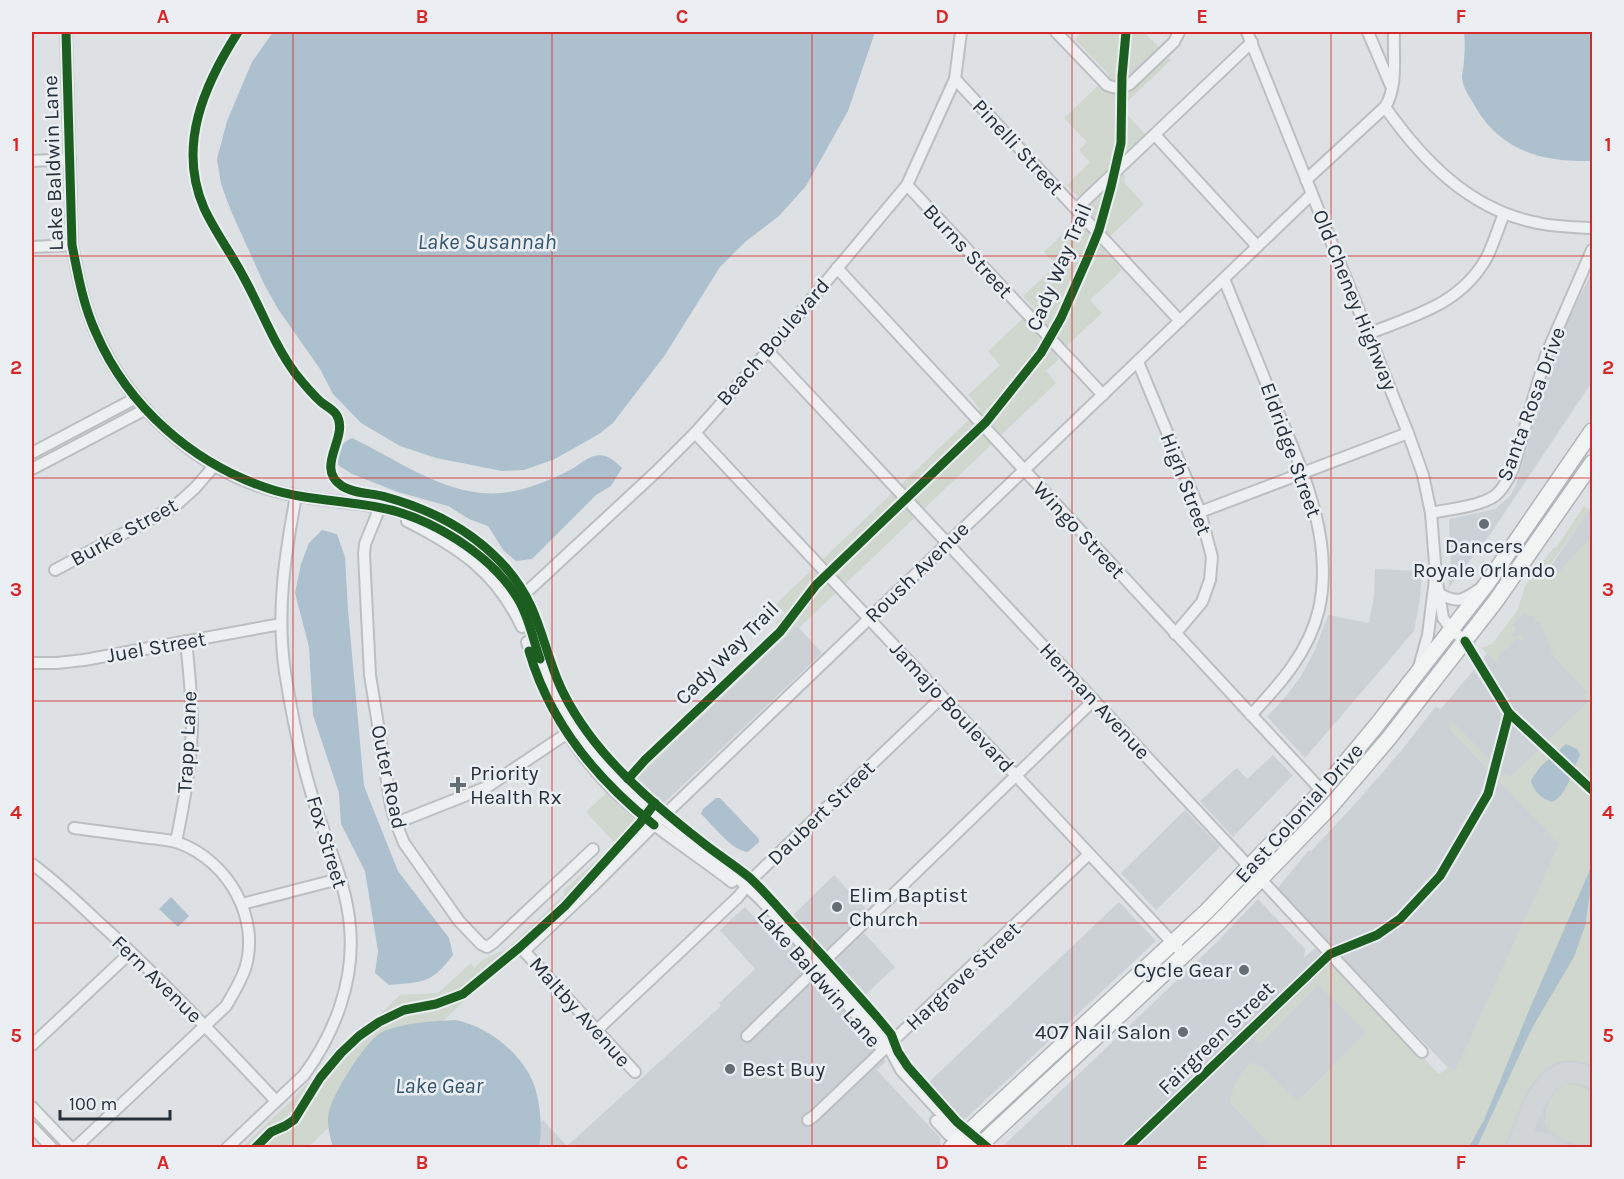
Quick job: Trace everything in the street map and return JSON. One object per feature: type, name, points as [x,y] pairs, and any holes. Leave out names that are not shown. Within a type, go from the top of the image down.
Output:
[{"type":"highway","name":"East Colonial Drive","points":[[965,1145],[1064,1044],[1251,867],[1322,791],[1486,585],[1593,431]]},
{"type":"highway","name":"East Colonial Drive","points":[[965,1145],[1076,1056],[1261,881],[1360,773],[1522,566],[1593,464]]},
{"type":"street","name":"Lake Baldwin Lane","points":[[66,32],[72,245],[78,277],[95,332],[107,356],[136,398],[174,437],[215,465],[269,489],[296,496],[380,507],[433,534],[458,550],[493,579],[514,601],[541,685],[600,777],[632,807],[658,821],[745,888],[818,967],[870,1018],[879,1029],[885,1050],[965,1145]]},
{"type":"street","name":"Beach Boulevard","points":[[514,601],[656,472],[695,433],[768,351],[907,185],[955,79],[961,32]]},
{"type":"street","points":[[1056,32],[1107,85],[1114,88],[1122,88],[1130,84],[1174,42],[1179,32]]},
{"type":"street","name":"Old Cheney Highway","points":[[1247,32],[1370,333],[1423,475],[1431,513],[1436,576],[1447,634]]},
{"type":"street","points":[[1368,32],[1392,89]]},
{"type":"street","points":[[1306,180],[1385,107],[1390,99],[1394,32]]},
{"type":"street","points":[[1076,209],[1252,42]]},
{"type":"street","name":"Pinelli Street","points":[[955,79],[1180,321]]},
{"type":"street","points":[[1385,107],[1422,156],[1448,179],[1475,198],[1504,214],[1538,223],[1593,228]]},
{"type":"street","points":[[1155,135],[1257,246]]},
{"type":"street","points":[[32,161],[70,159]]},
{"type":"street","name":"Burns Street","points":[[907,185],[1103,395]]},
{"type":"street","name":"Roush Avenue","points":[[524,951],[1312,194]]},
{"type":"street","points":[[1370,333],[1439,306],[1457,294],[1474,276],[1487,256],[1504,214]]},
{"type":"street","points":[[32,247],[72,245]]},
{"type":"street","name":"Santa Rosa Drive","points":[[1431,513],[1486,501],[1497,495],[1505,485],[1513,469],[1546,356],[1593,250]]},
{"type":"street","name":"Wingo Street","points":[[837,268],[1322,791]]},
{"type":"street","name":"Eldridge Street","points":[[1224,279],[1303,474],[1320,534],[1323,573],[1319,609],[1304,649],[1289,672],[1251,715]]},
{"type":"street","name":"Herman Avenue","points":[[768,351],[1422,1052]]},
{"type":"street","name":"High Street","points":[[1138,362],[1200,512],[1212,558],[1210,580],[1202,602],[1175,634]]},
{"type":"street","points":[[32,453],[136,398]]},
{"type":"street","points":[[32,469],[146,409]]},
{"type":"street","name":"Jamajo Boulevard","points":[[695,433],[1184,955]]},
{"type":"street","points":[[1200,512],[1408,433]]},
{"type":"street","name":"Burke Street","points":[[55,570],[175,506],[215,465]]},
{"type":"street","name":"Fox Street","points":[[227,1148],[304,1075],[317,1056],[338,1013],[350,967],[350,927],[339,879],[307,776],[286,674],[281,624],[281,590],[296,496]]},
{"type":"street","name":"Outer Road","points":[[380,507],[363,554],[370,675],[391,806],[404,843],[413,858],[459,921],[484,946],[493,944],[593,849]]},
{"type":"street","name":"Old Cheney Highway","points":[[1417,674],[1426,644],[1436,576]]},
{"type":"street","points":[[1440,594],[1450,600],[1463,600],[1486,585]]},
{"type":"street","points":[[1429,623],[1461,645]]},
{"type":"street","name":"Juel Street","points":[[32,663],[84,660],[281,624]]},
{"type":"street","name":"Trapp Lane","points":[[176,842],[186,793],[192,727],[186,641]]},
{"type":"street","name":"Daubert Street","points":[[597,1030],[942,698]]},
{"type":"street","points":[[747,1036],[1094,700]]},
{"type":"street","points":[[396,823],[487,787],[570,731]]},
{"type":"street","points":[[32,1107],[73,1148],[226,1006],[245,968],[248,948],[242,904],[233,887],[209,859],[176,842],[74,828]]},
{"type":"street","name":"Hargrave Street","points":[[808,1120],[885,1050],[1089,854]]},
{"type":"street","name":"Fern Avenue","points":[[32,864],[53,880],[131,952],[206,1026],[276,1101]]},
{"type":"street","points":[[242,904],[339,879]]},
{"type":"street","name":"Maltby Avenue","points":[[524,951],[635,1072]]},
{"type":"street","points":[[32,1045],[131,952]]},
{"type":"street","name":"Fairgreen Street","points":[[1127,1148],[1330,954]]},
{"type":"street","points":[[1064,1044],[1076,1056]]},
{"type":"street","points":[[32,1127],[52,1148]]},
{"type":"shaded area","points":[[1083,32],[1144,32],[1171,60],[1122,109],[1145,134],[1114,164],[1125,176],[1124,182],[1144,204],[1100,246],[1122,270],[1090,300],[1102,313],[1056,356],[1059,359],[1046,371],[1056,383],[799,628],[797,626],[638,777],[669,810],[308,1147],[241,1148],[400,995],[438,993],[471,963],[474,968],[484,959],[508,948],[564,895],[564,890],[615,843],[586,812],[779,628],[775,623],[785,613],[776,604],[980,409],[968,395],[1000,365],[988,351],[1034,308],[1023,296],[1056,265],[1044,252],[1089,209],[1067,185],[1090,162],[1079,150],[1087,142],[1064,118],[1109,75],[1075,39]]},
{"type":"shaded area","points":[[1592,272],[1592,382],[1491,533],[1448,589],[1451,570],[1449,519],[1495,509],[1511,495],[1516,485],[1558,341]]},
{"type":"shaded area","points":[[1584,506],[1590,510],[1545,572],[1552,579],[1592,536],[1592,1065],[1573,1060],[1557,1063],[1544,1071],[1524,1098],[1504,1147],[1272,1147],[1230,1103],[1234,1087],[1250,1062],[1261,1066],[1298,1101],[1366,1032],[1318,985],[1261,1044],[1255,1041],[1256,1031],[1324,966],[1329,964],[1337,968],[1439,1074],[1450,1066],[1455,1071],[1559,844],[1450,730],[1449,726],[1453,722],[1492,762],[1505,752],[1509,757],[1503,754],[1494,764],[1503,776],[1507,774],[1510,777],[1588,702],[1584,696],[1587,692],[1554,657],[1540,622],[1534,623],[1536,619],[1532,615],[1529,616],[1525,612],[1512,624],[1516,629],[1512,634],[1515,638],[1520,634],[1524,638],[1520,641],[1517,639],[1497,658],[1499,664],[1481,648],[1492,644],[1517,611],[1525,586],[1554,547],[1556,548]]},
{"type":"shaded area","points":[[1592,506],[1592,1147],[1001,1148],[1216,943],[1258,899],[1305,949],[1304,958],[1315,948],[1442,1084],[1453,1073],[1277,889],[1309,850],[1311,851],[1355,804],[1436,706],[1440,710],[1482,660],[1529,598]]},
{"type":"shaded area","points":[[1375,569],[1422,571],[1414,631],[1305,758],[1267,717],[1301,676],[1315,650],[1328,615],[1369,623],[1374,596]]},
{"type":"shaded area","points":[[797,626],[822,653],[663,804],[638,777]]},
{"type":"shaded area","points":[[1273,755],[1293,775],[1233,837],[1200,801],[1237,768],[1247,779]]},
{"type":"shaded area","points":[[1185,810],[1220,847],[1156,910],[1121,873]]},
{"type":"shaded area","points":[[834,875],[866,909],[853,921],[895,967],[844,1015],[886,1061],[877,1070],[941,1139],[939,1141],[941,1144],[937,1148],[540,1148],[528,1135],[543,1120],[567,1146],[721,1006],[719,1003],[755,969],[720,930],[745,907],[772,936]]},
{"type":"shaded area","points":[[1119,902],[1156,941],[963,1121],[928,1083]]},
{"type":"shaded area","points":[[1566,1084],[1575,1084],[1592,1091],[1592,1147],[1566,1141],[1553,1134],[1545,1125],[1545,1113],[1550,1102],[1557,1091]]},
{"type":"water","name":"Lake Susannah","points":[[273,32],[875,32],[848,111],[806,186],[779,216],[745,242],[720,267],[665,355],[613,423],[599,434],[555,459],[524,470],[502,471],[436,458],[400,446],[361,423],[333,394],[320,369],[278,309],[264,284],[231,211],[221,184],[217,159],[227,121],[252,62]]},
{"type":"water","points":[[1464,32],[1592,32],[1592,161],[1557,159],[1526,151],[1498,135],[1486,123],[1464,86],[1462,78],[1465,53]]},
{"type":"water","points":[[352,438],[423,475],[461,489],[481,493],[510,492],[536,485],[598,455],[606,456],[622,468],[611,486],[596,495],[532,559],[516,561],[504,551],[488,526],[469,519],[448,506],[398,492],[352,474],[338,465],[340,448]]},
{"type":"water","points":[[322,530],[337,534],[345,557],[364,786],[398,871],[449,938],[453,955],[438,972],[418,982],[389,985],[375,973],[378,951],[365,871],[341,824],[339,793],[313,715],[309,647],[295,593],[301,564],[309,543]]},
{"type":"water","points":[[1566,744],[1577,749],[1580,755],[1566,788],[1552,802],[1538,794],[1531,780],[1540,767]]},
{"type":"water","points":[[716,798],[720,798],[759,839],[759,842],[748,852],[742,851],[729,842],[701,814],[703,809]]},
{"type":"water","points":[[1592,865],[1585,926],[1574,957],[1532,1028],[1477,1147],[1469,1147],[1484,1120]]},
{"type":"water","points":[[171,897],[189,916],[178,927],[159,909]]},
{"type":"water","name":"Lake Gear","points":[[455,1020],[468,1023],[493,1036],[505,1045],[524,1066],[536,1091],[539,1105],[541,1126],[539,1147],[333,1147],[328,1120],[329,1111],[343,1080],[367,1045],[382,1032],[398,1026]]},
{"type":"taxiway","points":[[1517,1148],[1534,1105],[1551,1081],[1562,1075],[1575,1073],[1592,1078]]},
{"type":"taxiway","points":[[1520,1148],[1537,1142],[1556,1148]]},
{"type":"cycle path","points":[[66,32],[72,245],[81,290],[91,322],[110,360],[126,385],[166,429],[190,448],[242,478],[283,493],[397,512],[437,528],[457,540],[492,567],[518,599],[528,621],[540,659]]},
{"type":"cycle path","points":[[238,32],[215,73],[198,117],[193,162],[196,185],[208,217],[243,276],[287,362],[311,392],[336,414],[339,432],[331,461],[334,478],[347,489],[403,502],[437,516],[467,533],[495,556],[524,593],[565,697],[594,741],[630,781],[657,805],[760,888],[877,1017],[891,1034],[898,1052],[908,1067],[957,1122],[988,1148]]},
{"type":"cycle path","name":"Cady Way Trail","points":[[628,779],[645,760],[780,632],[816,585],[986,422],[1041,353],[1061,318],[1088,257],[1099,230],[1111,187],[1121,143],[1122,76],[1126,32]]},
{"type":"cycle path","points":[[1465,641],[1509,713],[1592,790]]},
{"type":"cycle path","points":[[529,651],[538,677],[562,726],[594,769],[654,825]]},
{"type":"cycle path","points":[[1127,1148],[1330,954],[1377,935],[1400,919],[1440,876],[1488,794],[1509,713]]},
{"type":"cycle path","points":[[255,1148],[271,1132],[294,1120],[320,1078],[359,1036],[379,1022],[404,1010],[436,1004],[463,994],[519,948],[565,906],[640,823],[655,803]]},
{"type":"place","name":"Dancers Royale Orlando","points":[[1484,524]]},
{"type":"place","name":"Priority Health Rx","points":[[458,785]]},
{"type":"place","name":"Elim Baptist Church","points":[[837,907]]},
{"type":"place","name":"Cycle Gear","points":[[1244,970]]},
{"type":"place","name":"407 Nail Salon","points":[[1183,1032]]},
{"type":"place","name":"Best Buy","points":[[730,1069]]}]
